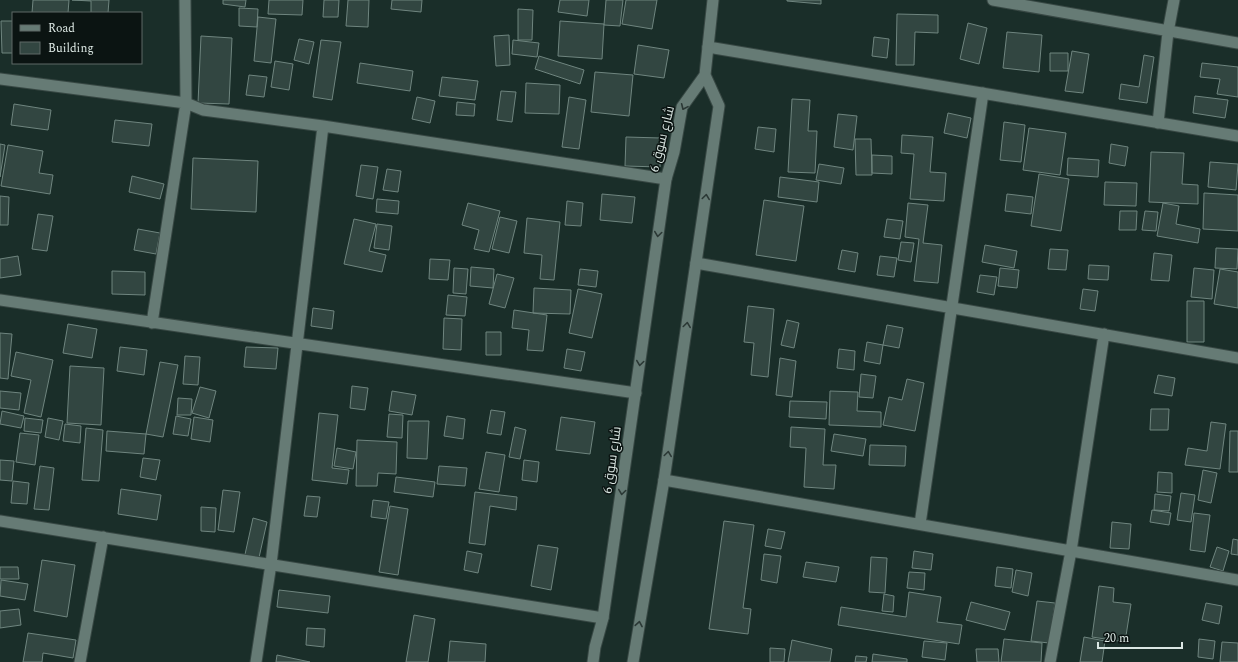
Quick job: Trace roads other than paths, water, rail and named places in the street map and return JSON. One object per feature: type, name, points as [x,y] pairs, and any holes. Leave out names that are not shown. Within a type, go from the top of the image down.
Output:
[{"type":"street","points":[[152,323],[186,103],[185,0]]},
{"type":"street","points":[[633,662],[664,480],[719,106],[705,75],[713,0]]},
{"type":"street","points":[[993,0],[1168,32],[1238,43]]},
{"type":"street","points":[[1158,122],[1168,32],[1174,0]]},
{"type":"street","points":[[708,47],[1238,136]]},
{"type":"street","name":"شارع سوق 6","points":[[593,662],[595,647],[603,618],[666,179],[674,152],[682,107],[705,75]]},
{"type":"street","points":[[0,79],[186,103],[203,110],[323,126],[666,179]]},
{"type":"street","points":[[920,524],[983,93]]},
{"type":"street","points":[[256,662],[270,564],[323,126]]},
{"type":"street","points":[[696,263],[1238,358]]},
{"type":"street","points":[[0,300],[636,393]]},
{"type":"street","points":[[1050,662],[1071,551],[1104,334]]},
{"type":"street","points":[[664,480],[1238,580]]},
{"type":"street","points":[[0,521],[603,618]]},
{"type":"street","points":[[80,662],[103,537]]}]
